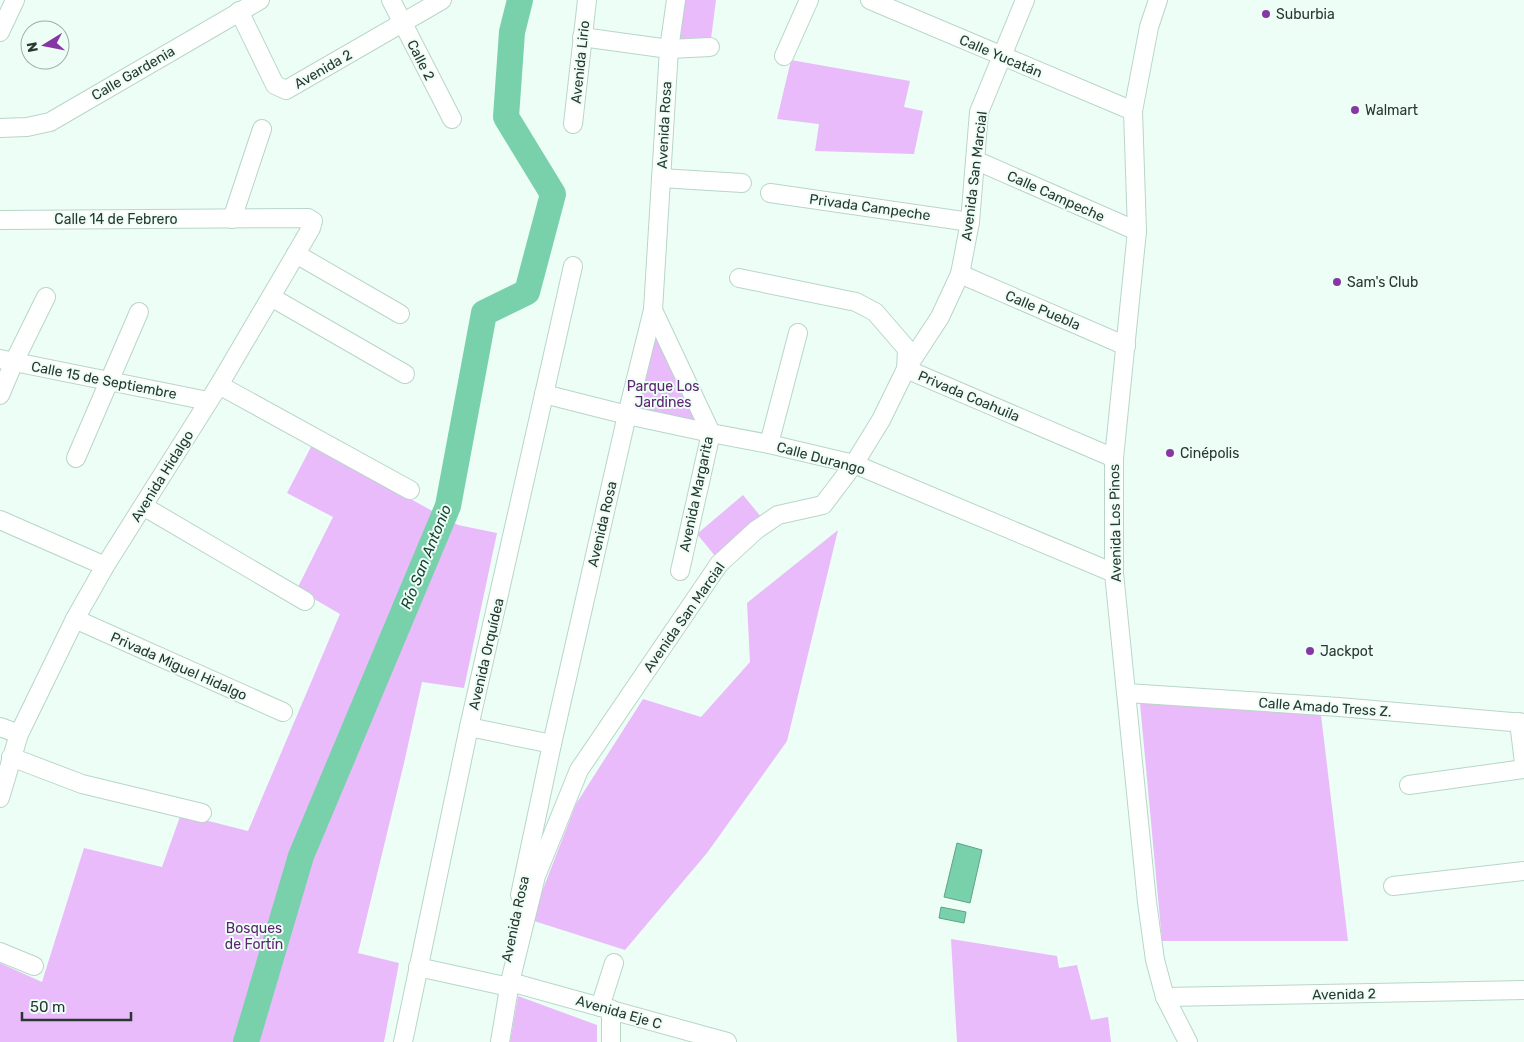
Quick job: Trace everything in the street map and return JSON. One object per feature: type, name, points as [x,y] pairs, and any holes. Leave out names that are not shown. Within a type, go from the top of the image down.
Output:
[{"type":"street","points":[[0,32],[15,0]]},
{"type":"street","name":"Calle Gardenia","points":[[0,128],[27,127],[50,122],[260,0]]},
{"type":"street","name":"Calle 2","points":[[391,0],[452,120]]},
{"type":"street","name":"Avenida 2","points":[[239,11],[275,86],[286,90],[442,0]]},
{"type":"street","name":"Avenida Lirio","points":[[573,124],[587,0]]},
{"type":"street","name":"Avenida Rosa","points":[[489,1042],[505,983],[552,744],[627,415],[653,310],[668,49],[676,0]]},
{"type":"street","points":[[784,56],[809,0]]},
{"type":"street","name":"Calle Yucatán","points":[[870,0],[1132,111]]},
{"type":"street","name":"Avenida San Marcial","points":[[500,1042],[505,983],[536,876],[579,770],[719,564],[756,530],[778,515],[823,505],[854,464],[881,420],[906,369],[940,317],[960,274],[970,222],[979,112],[1025,0]]},
{"type":"street","name":"Avenida Los Pinos","points":[[1158,0],[1149,27],[1132,111],[1137,231],[1114,458],[1114,573],[1147,902],[1155,960],[1165,997],[1188,1042]]},
{"type":"street","points":[[582,37],[668,49],[710,47]]},
{"type":"street","points":[[232,219],[262,128]]},
{"type":"street","name":"Calle Campeche","points":[[975,160],[1137,231]]},
{"type":"street","points":[[661,178],[742,183]]},
{"type":"street","name":"Privada Campeche","points":[[770,193],[970,222]]},
{"type":"street","name":"Calle 14 de Febrero","points":[[0,220],[308,218],[313,221]]},
{"type":"street","name":"Avenida Hidalgo","points":[[0,798],[18,734],[75,619],[105,566],[219,385],[311,228],[313,221]]},
{"type":"street","points":[[296,254],[400,314]]},
{"type":"street","name":"Avenida Orquídea","points":[[403,1042],[469,727],[572,266]]},
{"type":"street","name":"Calle Puebla","points":[[960,274],[1126,346]]},
{"type":"street","name":"Privada Coahuila","points":[[740,278],[856,302],[875,312],[907,349],[906,369],[1114,458]]},
{"type":"street","points":[[0,395],[7,361],[46,297]]},
{"type":"street","points":[[271,297],[405,374]]},
{"type":"street","name":"Avenida Margarita","points":[[653,310],[711,433],[680,571]]},
{"type":"street","points":[[76,458],[139,312]]},
{"type":"street","points":[[769,444],[798,333]]},
{"type":"street","name":"Calle 15 de Septiembre","points":[[7,361],[208,401]]},
{"type":"street","points":[[219,385],[410,490]]},
{"type":"street","name":"Calle Durango","points":[[544,394],[627,415],[769,444],[854,464],[1114,573]]},
{"type":"street","points":[[143,506],[305,601]]},
{"type":"street","points":[[0,520],[105,566]]},
{"type":"street","name":"Privada Miguel Hidalgo","points":[[75,619],[283,712]]},
{"type":"street","name":"Calle Amado Tress Z.","points":[[1127,693],[1339,707],[1522,722]]},
{"type":"street","points":[[1522,722],[1524,763]]},
{"type":"street","points":[[0,727],[18,734]]},
{"type":"street","points":[[469,727],[552,744]]},
{"type":"street","points":[[11,757],[82,784],[202,813]]},
{"type":"street","points":[[1409,785],[1524,769]]},
{"type":"street","points":[[1393,886],[1524,871]]},
{"type":"street","points":[[0,952],[34,966]]},
{"type":"street","points":[[611,1042],[606,1008],[614,963]]},
{"type":"street","name":"Avenida Eje C","points":[[418,967],[505,983],[606,1008],[704,1039],[727,1042]]},
{"type":"street","name":"Avenida 2","points":[[1165,997],[1524,990]]},
{"type":"green space","points":[[684,0],[716,0],[711,39],[678,41]]},
{"type":"green space","points":[[791,60],[910,81],[904,107],[923,111],[914,154],[815,151],[819,124],[777,119]]},
{"type":"green space","name":"Parque Los Jardines","points":[[655,333],[697,420],[693,423],[638,409],[637,406]]},
{"type":"green space","name":"Bosques de Fortín","points":[[312,445],[458,525],[497,533],[464,688],[422,682],[358,953],[399,963],[384,1042],[0,1042],[0,963],[42,982],[84,848],[162,867],[181,814],[248,831],[340,614],[297,589],[333,517],[287,493]]},
{"type":"green space","points":[[743,495],[762,518],[716,557],[697,534]]},
{"type":"green space","points":[[838,530],[787,741],[707,853],[625,950],[531,920],[576,804],[643,699],[701,717],[750,662],[747,603]]},
{"type":"green space","points":[[1140,703],[1321,715],[1348,941],[1162,941]]},
{"type":"green space","points":[[951,939],[1057,956],[1059,968],[1077,965],[1091,1020],[1108,1017],[1111,1042],[957,1042]]},
{"type":"green space","points":[[518,996],[597,1025],[597,1042],[510,1042]]},
{"type":"shaded area","points":[[957,843],[982,850],[970,903],[944,897]]},
{"type":"shaded area","points":[[941,907],[966,912],[964,923],[939,918]]},
{"type":"waterway","name":"Río San Antonio","points":[[246,1042],[301,856],[448,506],[484,313],[527,292],[553,194],[506,117],[512,32],[520,0]]},
{"type":"place","name":"Suburbia","points":[[1266,14]]},
{"type":"place","name":"Walmart","points":[[1355,110]]},
{"type":"place","name":"Sam's Club","points":[[1337,282]]},
{"type":"place","name":"Cinépolis","points":[[1170,453]]},
{"type":"place","name":"Jackpot","points":[[1310,651]]}]
